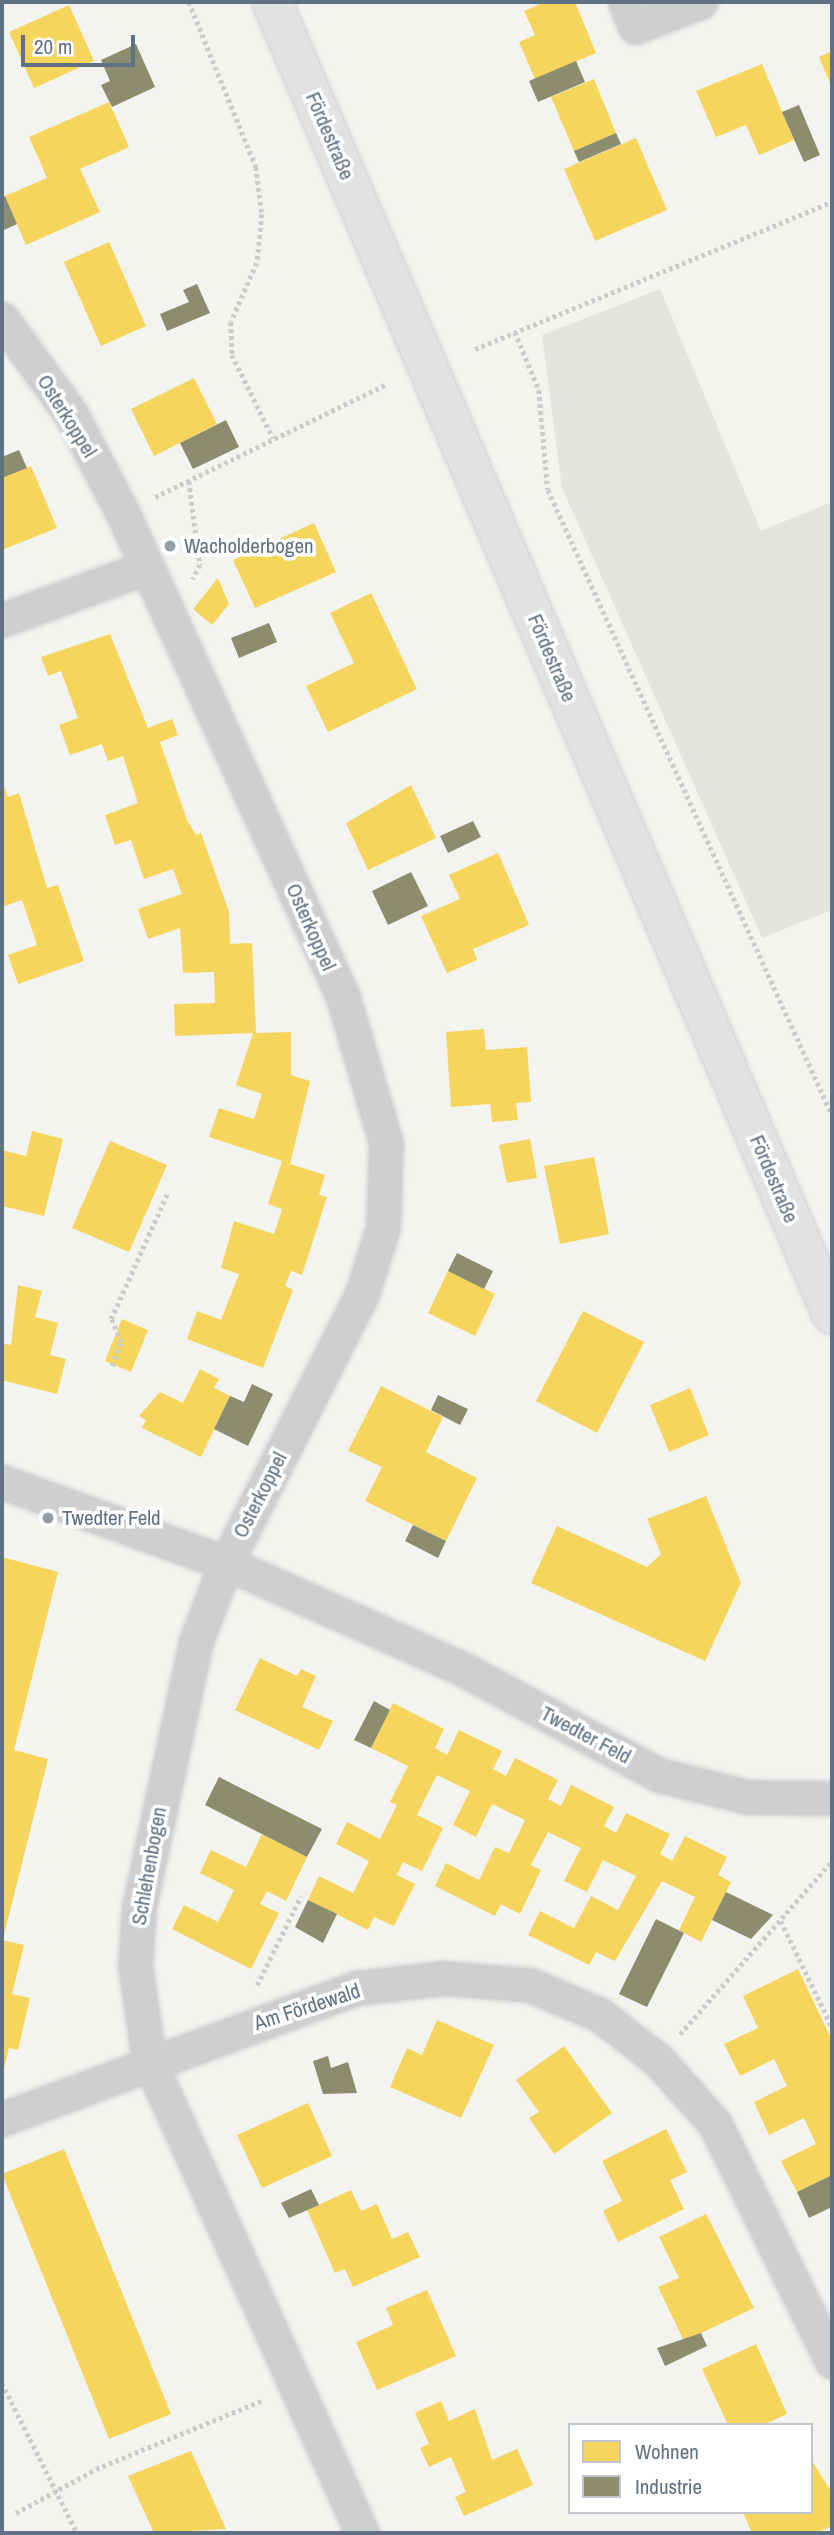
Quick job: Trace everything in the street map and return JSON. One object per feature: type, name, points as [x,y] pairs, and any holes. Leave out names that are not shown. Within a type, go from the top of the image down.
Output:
[{"type":"main road","name":"Fördestraße","points":[[272,2],[832,1314]]},
{"type":"street","points":[[625,2],[635,27],[700,2]]},
{"type":"street","name":"Osterkoppel","points":[[2,319],[71,415],[123,513],[343,997],[386,1143],[383,1227],[362,1294],[226,1563]]},
{"type":"street","points":[[2,620],[154,581]]},
{"type":"street","name":"Twedter Feld","points":[[2,1482],[226,1563],[465,1670],[659,1775],[747,1797],[832,1798]]},
{"type":"street","name":"Schlehenbogen","points":[[149,2060],[135,1965],[139,1906],[196,1642],[226,1563]]},
{"type":"street","name":"Am Fördewald","points":[[149,2060],[356,1988],[442,1978],[530,1984],[600,2015],[659,2061],[715,2124],[832,2362]]},
{"type":"street","points":[[2,2119],[149,2060],[362,2533]]},
{"type":"path","points":[[190,2],[256,167],[262,214],[257,263],[231,322],[232,355],[273,438]]},
{"type":"path","points":[[475,349],[832,202]]},
{"type":"path","points":[[515,332],[538,390],[548,491],[832,1115]]},
{"type":"path","points":[[123,513],[385,385]]},
{"type":"path","points":[[154,581],[191,582],[200,565],[188,481]]},
{"type":"path","points":[[112,1366],[121,1342],[111,1319],[168,1192]]},
{"type":"path","points":[[659,2061],[832,1861]]},
{"type":"path","points":[[259,2022],[252,1994],[301,1896]]},
{"type":"path","points":[[781,1921],[832,2027]]},
{"type":"path","points":[[2,2384],[76,2533]]},
{"type":"path","points":[[16,2513],[56,2491],[235,2412]]},
{"type":"shaded area","points":[[660,289],[761,531],[832,502],[832,910],[762,938],[562,488],[542,335]]},
{"type":"building: Wohnen","points":[[545,2],[575,2],[596,53],[535,79],[519,42],[535,35],[524,11]]},
{"type":"building: Wohnen","points":[[69,5],[94,61],[34,88],[9,32]]},
{"type":"building: Wohnen","points":[[832,51],[832,88],[819,57]]},
{"type":"building: Wohnen","points":[[762,64],[794,140],[759,155],[746,125],[716,137],[696,91]]},
{"type":"building: Wohnen","points":[[594,79],[616,133],[574,151],[551,97]]},
{"type":"building: Wohnen","points":[[109,102],[129,147],[80,169],[100,212],[26,245],[5,196],[47,178],[29,137]]},
{"type":"building: Wohnen","points":[[636,138],[667,210],[595,241],[564,169]]},
{"type":"building: Wohnen","points":[[109,242],[146,326],[101,346],[64,262]]},
{"type":"building: Wohnen","points":[[194,378],[217,424],[154,456],[131,409]]},
{"type":"building: Wohnen","points":[[31,466],[57,528],[2,550],[2,478]]},
{"type":"building: Wohnen","points":[[314,523],[336,572],[255,608],[233,560]]},
{"type":"building: Wohnen","points":[[218,578],[229,604],[212,625],[193,609]]},
{"type":"building: Wohnen","points":[[371,593],[417,689],[328,732],[306,686],[354,663],[330,613]]},
{"type":"building: Wohnen","points":[[110,634],[148,728],[172,719],[178,735],[160,742],[187,820],[196,835],[201,833],[229,912],[230,944],[252,943],[256,1033],[291,1032],[291,1075],[310,1081],[290,1164],[325,1175],[319,1195],[327,1197],[302,1275],[291,1271],[285,1286],[293,1290],[263,1368],[187,1339],[197,1311],[221,1320],[239,1274],[221,1268],[234,1221],[274,1234],[282,1209],[268,1204],[282,1161],[209,1137],[219,1108],[254,1119],[262,1094],[236,1085],[253,1033],[175,1036],[174,1004],[215,1003],[214,972],[183,973],[180,928],[148,939],[138,909],[182,894],[173,869],[144,879],[131,840],[115,845],[105,815],[138,803],[123,756],[108,761],[102,744],[70,755],[59,725],[78,718],[61,671],[48,676],[41,657]]},
{"type":"building: Wohnen","points":[[2,780],[8,797],[19,793],[47,888],[58,885],[84,961],[18,984],[8,955],[37,945],[22,900],[2,907]]},
{"type":"building: Wohnen","points":[[411,785],[436,838],[368,870],[346,823]]},
{"type":"building: Wohnen","points":[[498,853],[529,925],[473,949],[477,960],[447,973],[421,916],[460,899],[449,875]]},
{"type":"building: Wohnen","points":[[484,1029],[486,1050],[527,1047],[531,1102],[516,1103],[518,1120],[492,1122],[490,1104],[451,1107],[446,1032]]},
{"type":"building: Wohnen","points":[[32,1131],[63,1139],[44,1216],[2,1206],[2,1150],[26,1156]]},
{"type":"building: Wohnen","points":[[530,1139],[537,1178],[507,1183],[499,1145]]},
{"type":"building: Wohnen","points":[[110,1141],[167,1165],[129,1252],[72,1228]]},
{"type":"building: Wohnen","points":[[594,1157],[609,1234],[560,1244],[544,1166]]},
{"type":"building: Wohnen","points":[[448,1271],[495,1294],[475,1336],[428,1313]]},
{"type":"building: Wohnen","points":[[18,1285],[42,1291],[35,1317],[58,1323],[50,1355],[66,1359],[57,1394],[2,1380],[2,1343],[11,1345]]},
{"type":"building: Wohnen","points":[[583,1311],[644,1342],[597,1433],[536,1401]]},
{"type":"building: Wohnen","points":[[122,1319],[148,1330],[131,1372],[105,1361]]},
{"type":"building: Wohnen","points":[[200,1369],[219,1379],[214,1388],[230,1396],[201,1457],[142,1428],[146,1420],[139,1416],[160,1392],[183,1403]]},
{"type":"building: Wohnen","points":[[381,1386],[443,1417],[426,1452],[477,1478],[446,1541],[365,1501],[382,1467],[348,1451]]},
{"type":"building: Wohnen","points":[[690,1388],[709,1435],[669,1452],[650,1405]]},
{"type":"building: Wohnen","points":[[706,1496],[741,1583],[705,1661],[531,1583],[557,1526],[647,1567],[661,1554],[647,1519]]},
{"type":"building: Wohnen","points":[[2,1557],[58,1572],[14,1750],[48,1759],[3,1939]]},
{"type":"building: Wohnen","points":[[260,1658],[297,1676],[301,1669],[316,1676],[302,1707],[333,1721],[319,1750],[235,1710]]},
{"type":"building: Wohnen","points":[[393,1703],[444,1729],[435,1748],[447,1755],[459,1730],[502,1751],[493,1769],[506,1776],[515,1758],[558,1780],[548,1799],[561,1806],[571,1785],[614,1807],[604,1826],[616,1833],[626,1813],[670,1834],[660,1854],[672,1861],[685,1836],[727,1857],[718,1875],[731,1882],[701,1942],[679,1930],[695,1897],[662,1881],[615,1961],[596,1952],[589,1965],[528,1935],[540,1911],[574,1928],[591,1896],[618,1910],[636,1876],[603,1860],[587,1892],[564,1881],[581,1848],[548,1832],[531,1865],[541,1870],[520,1914],[501,1904],[495,1916],[435,1886],[446,1863],[479,1880],[495,1847],[509,1853],[525,1820],[492,1804],[476,1837],[453,1825],[470,1791],[437,1775],[417,1815],[443,1828],[422,1871],[403,1862],[397,1875],[415,1884],[394,1926],[374,1917],[368,1930],[308,1900],[319,1876],[353,1893],[369,1861],[336,1844],[347,1822],[380,1839],[397,1805],[390,1802],[408,1766],[371,1748]]},
{"type":"building: Wohnen","points":[[262,1834],[307,1857],[286,1901],[267,1891],[260,1904],[279,1913],[251,1969],[172,1929],[184,1905],[218,1922],[234,1890],[200,1873],[211,1850],[246,1867]]},
{"type":"building: Wohnen","points":[[2,1940],[24,1945],[12,1994],[30,1998],[18,2050],[9,2048],[3,2073]]},
{"type":"building: Wohnen","points":[[798,1969],[832,2040],[832,2175],[797,2192],[781,2161],[816,2144],[804,2118],[769,2135],[754,2102],[787,2086],[774,2059],[740,2076],[724,2044],[758,2028],[743,1996]]},
{"type":"building: Wohnen","points":[[437,2020],[494,2045],[461,2118],[390,2087],[407,2048],[422,2055]]},
{"type":"building: Wohnen","points":[[564,2046],[612,2113],[554,2154],[529,2118],[539,2112],[516,2080]]},
{"type":"building: Wohnen","points":[[308,2103],[332,2156],[262,2188],[237,2135]]},
{"type":"building: Wohnen","points":[[666,2129],[687,2172],[670,2180],[684,2209],[618,2242],[603,2211],[622,2201],[602,2161]]},
{"type":"building: Wohnen","points":[[64,2149],[171,2414],[109,2439],[2,2174]]},
{"type":"building: Wohnen","points":[[351,2190],[361,2211],[377,2204],[392,2239],[408,2232],[420,2257],[353,2287],[345,2269],[335,2273],[307,2210]]},
{"type":"building: Wohnen","points":[[706,2214],[754,2308],[684,2341],[658,2287],[679,2278],[659,2237]]},
{"type":"building: Wohnen","points":[[427,2290],[456,2356],[377,2390],[356,2342],[393,2325],[386,2308]]},
{"type":"building: Wohnen","points":[[756,2344],[787,2414],[767,2423],[727,2423],[702,2369]]},
{"type":"building: Wohnen","points":[[441,2401],[449,2421],[475,2409],[492,2460],[517,2449],[533,2485],[464,2516],[455,2497],[466,2492],[451,2457],[429,2467],[420,2448],[429,2444],[415,2413]]},
{"type":"building: Wohnen","points":[[191,2451],[226,2529],[154,2533],[128,2476]]},
{"type":"building: Wohnen","points":[[813,2462],[832,2493],[832,2526],[816,2533],[752,2533],[744,2514],[813,2514]]},
{"type":"building: Industrie","points":[[136,44],[155,87],[112,107],[101,85],[110,81],[101,60]]},
{"type":"building: Industrie","points":[[576,61],[585,82],[538,102],[529,81]]},
{"type":"building: Industrie","points":[[799,105],[820,155],[804,162],[782,112]]},
{"type":"building: Industrie","points":[[616,133],[621,144],[579,162],[574,151]]},
{"type":"building: Industrie","points":[[5,196],[17,224],[2,231],[2,198]]},
{"type":"building: Industrie","points":[[197,284],[210,313],[167,331],[160,314],[189,302],[183,290]]},
{"type":"building: Industrie","points":[[226,420],[239,447],[193,469],[180,443]]},
{"type":"building: Industrie","points":[[19,450],[27,468],[2,478],[2,457]]},
{"type":"building: Industrie","points":[[269,623],[277,642],[239,658],[231,638]]},
{"type":"building: Industrie","points":[[473,821],[481,837],[448,853],[440,836]]},
{"type":"building: Industrie","points":[[411,872],[428,906],[388,925],[372,891]]},
{"type":"building: Industrie","points":[[457,1253],[493,1271],[484,1289],[448,1271]]},
{"type":"building: Industrie","points":[[252,1384],[273,1394],[248,1446],[214,1429],[230,1396],[244,1402]]},
{"type":"building: Industrie","points":[[438,1395],[468,1409],[460,1425],[431,1410]]},
{"type":"building: Industrie","points":[[413,1525],[446,1541],[438,1558],[405,1541]]},
{"type":"building: Industrie","points":[[374,1701],[390,1710],[371,1748],[354,1740]]},
{"type":"building: Industrie","points":[[219,1777],[322,1829],[307,1857],[205,1805]]},
{"type":"building: Industrie","points":[[726,1892],[773,1915],[751,1939],[712,1920]]},
{"type":"building: Industrie","points":[[308,1900],[337,1914],[323,1943],[295,1927]]},
{"type":"building: Industrie","points":[[656,1919],[684,1933],[647,2007],[619,1994]]},
{"type":"building: Industrie","points":[[328,2056],[331,2068],[348,2062],[357,2093],[323,2094],[313,2061]]},
{"type":"building: Industrie","points":[[832,2175],[832,2207],[809,2218],[797,2192]]},
{"type":"building: Industrie","points":[[311,2189],[319,2205],[289,2218],[281,2203]]},
{"type":"building: Industrie","points":[[701,2333],[707,2346],[665,2366],[657,2348]]},
{"type":"place","name":"Wacholderbogen","points":[[170,546]]},
{"type":"place","name":"Twedter Feld","points":[[48,1518]]}]
